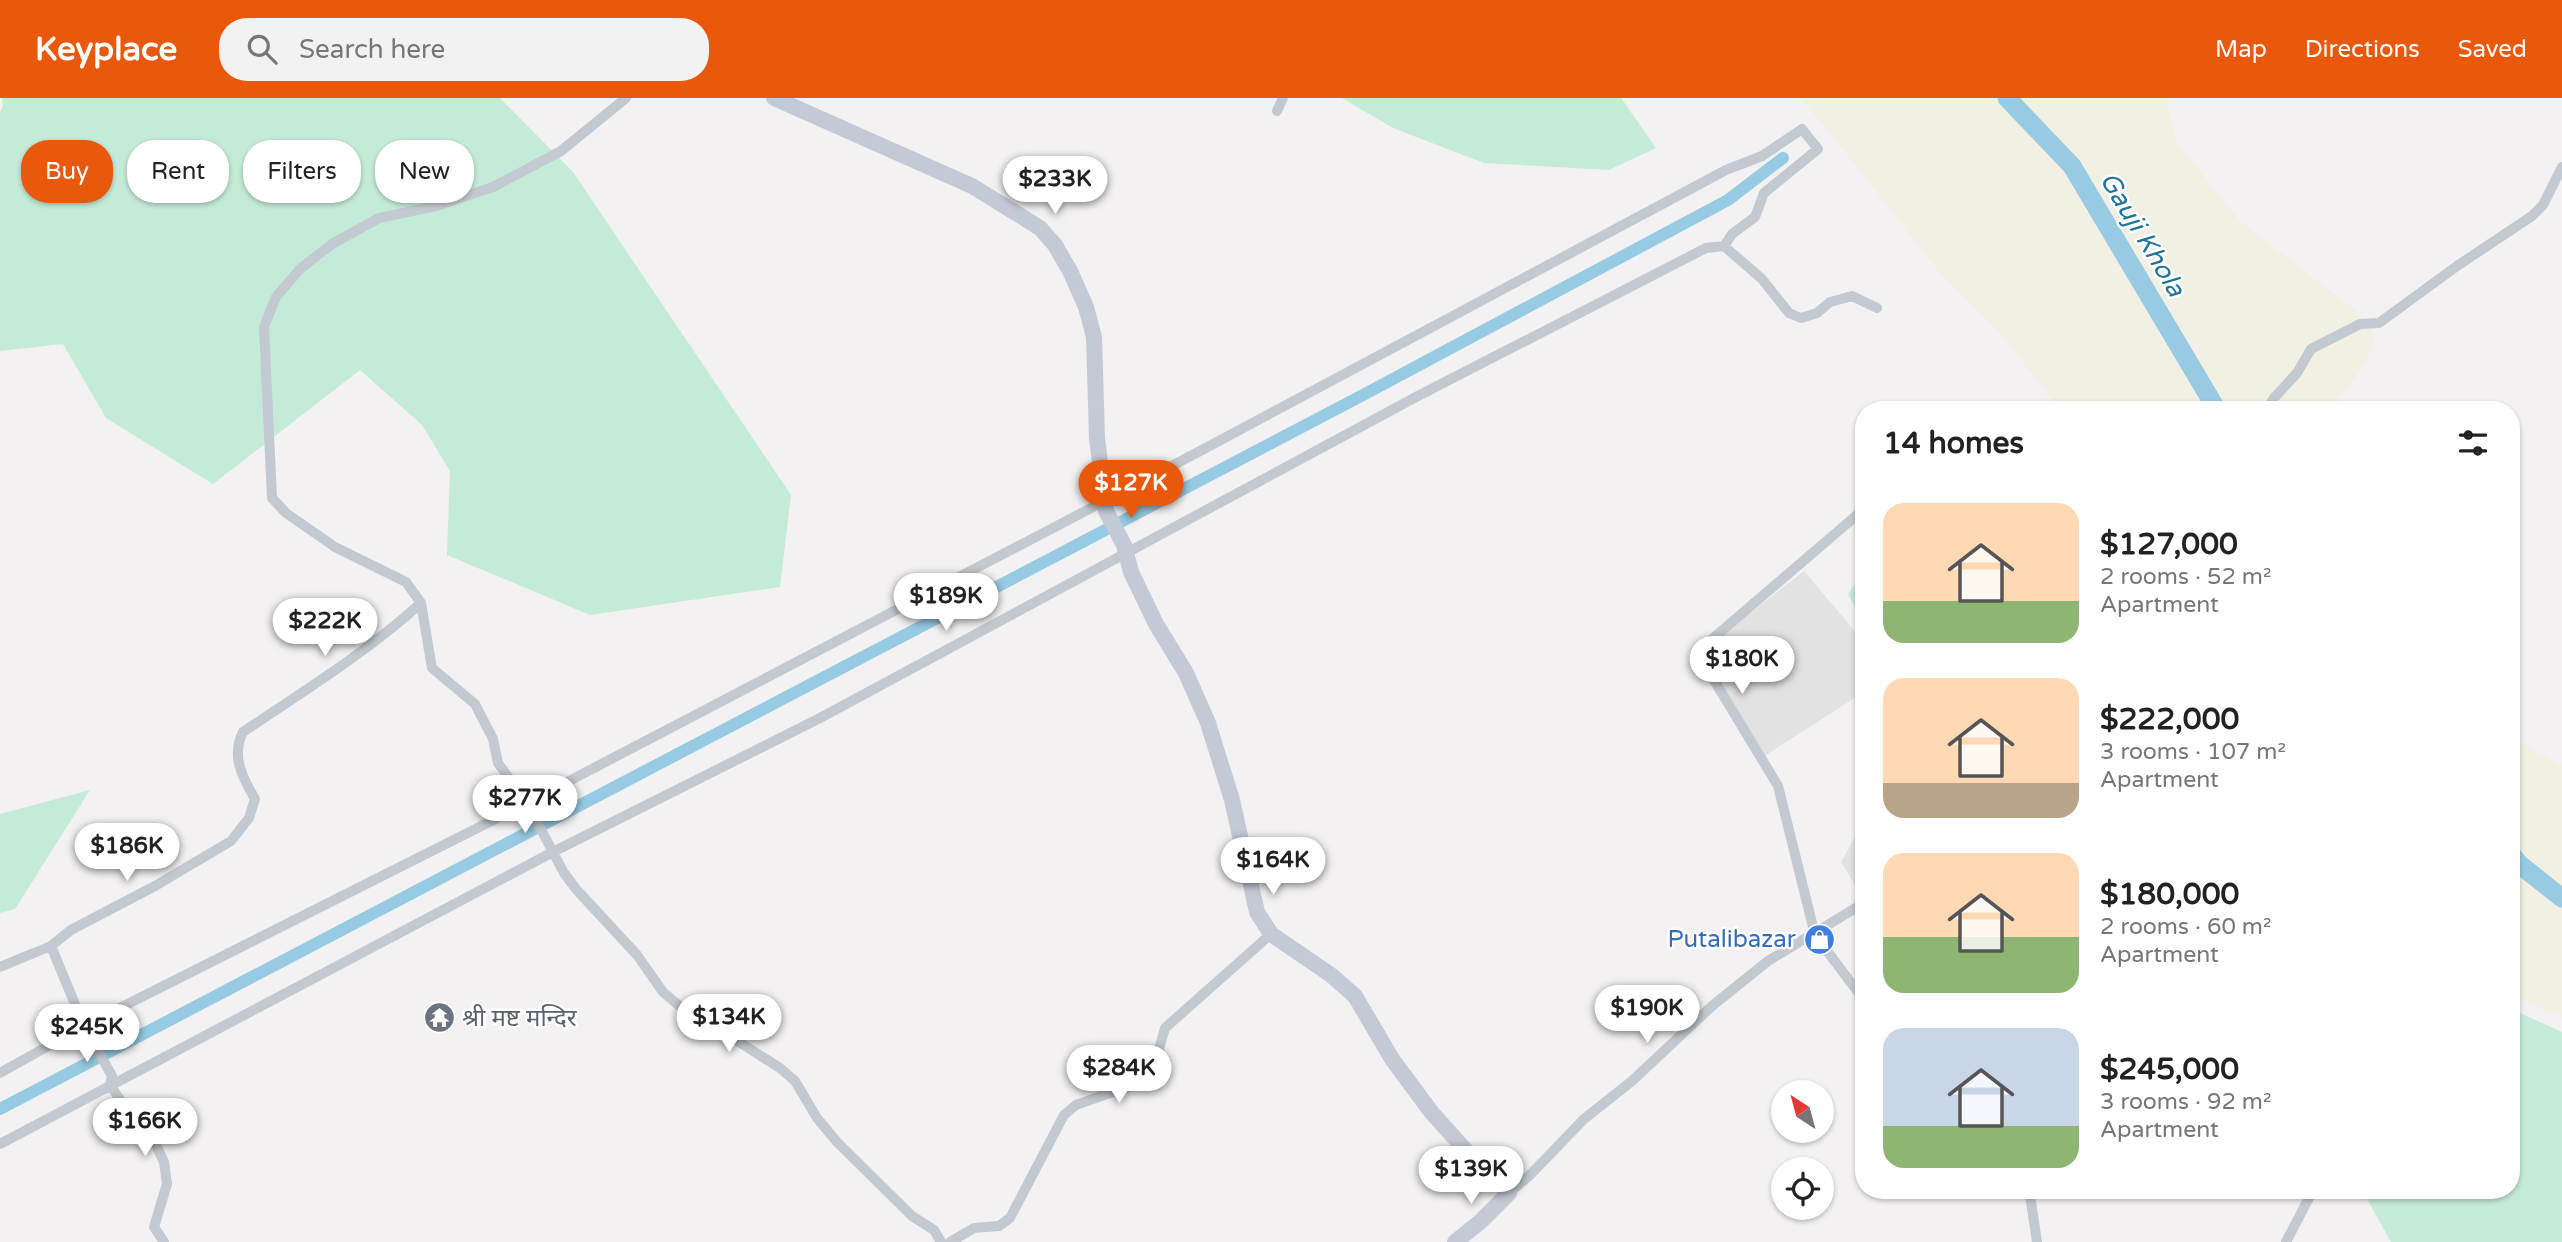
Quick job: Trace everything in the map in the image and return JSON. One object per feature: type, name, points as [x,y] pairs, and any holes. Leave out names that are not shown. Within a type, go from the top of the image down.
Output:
[{"type":"street","points":[[626,98],[561,151],[493,187],[436,206],[379,218],[332,244],[300,269],[276,298],[264,327],[272,498],[286,513],[335,547],[406,582],[421,603],[432,668],[475,704],[493,739],[498,763],[528,806],[564,873],[576,889],[637,955],[663,992],[682,1008],[739,1041],[795,1081],[817,1118],[837,1142],[912,1216],[934,1230],[942,1242]]},
{"type":"street","points":[[774,98],[972,186],[1040,228],[1055,245],[1081,295],[1094,337],[1097,438],[1104,506],[1125,549],[1131,572],[1156,624],[1186,673],[1208,723],[1232,800],[1257,912],[1271,934],[1331,975],[1355,996],[1392,1059],[1432,1113],[1470,1156],[1509,1193]]},
{"type":"street","points":[[1277,111],[1283,98]]},
{"type":"street","points":[[0,1073],[84,1026],[528,806],[1104,506],[1714,176],[1762,156],[1802,129],[1818,149],[1764,193],[1755,217],[1732,234],[1724,246]]},
{"type":"street","points":[[2272,401],[2297,373],[2311,349],[2360,324],[2379,323],[2532,216],[2543,205],[2562,167]]},
{"type":"street","points":[[0,1144],[111,1081],[551,849],[820,718],[1125,549],[1706,248],[1724,246],[1762,279],[1790,313],[1801,318],[1817,313],[1830,302],[1852,296],[1877,308]]},
{"type":"street","points":[[1855,517],[1697,652],[1778,786],[1815,935],[1855,988]]},
{"type":"street","points":[[0,967],[51,946],[71,930],[155,886],[231,841],[248,818],[255,799],[236,759],[237,745],[243,732],[327,676],[399,623],[421,603]]},
{"type":"street","points":[[1455,1242],[1529,1176],[1584,1119],[1632,1081],[1712,1006],[1768,961],[1855,909]]},
{"type":"street","points":[[950,1242],[974,1228],[999,1226],[1010,1218],[1064,1115],[1076,1105],[1135,1084],[1146,1075],[1155,1063],[1165,1028],[1271,934]]},
{"type":"street","points":[[51,946],[84,1026],[111,1081],[127,1110],[156,1145],[164,1162],[167,1184],[154,1227],[164,1242]]},
{"type":"street","points":[[2031,1199],[2037,1242]]},
{"type":"street","points":[[2286,1242],[2308,1199]]},
{"type":"shaded area","points":[[1804,571],[1855,631],[1855,698],[1763,757],[1699,653]]},
{"type":"shaded area","points":[[1855,837],[1855,885],[1841,862]]},
{"type":"green space","points":[[2,98],[500,98],[573,172],[791,495],[780,587],[590,615],[447,555],[450,471],[422,425],[360,370],[213,484],[106,418],[63,344],[0,351],[0,112],[3,106]]},
{"type":"green space","points":[[1342,98],[1621,98],[1656,148],[1609,170],[1484,163],[1393,128]]},
{"type":"green space","points":[[1855,584],[1855,607],[1848,594]]},
{"type":"green space","points":[[90,790],[15,909],[0,913],[0,814]]},
{"type":"green space","points":[[2520,1013],[2562,1032],[2562,1242],[2391,1242],[2367,1199],[2520,1199]]},
{"type":"sand","points":[[1800,98],[2166,98],[2177,143],[2240,221],[2355,310],[2376,336],[2369,355],[2336,401],[2053,401],[2003,336],[1943,277]]},
{"type":"sand","points":[[2520,741],[2562,765],[2562,1017],[2520,998]]},
{"type":"waterway","name":"Gauji Khola","points":[[2007,98],[2072,166],[2212,401]]},
{"type":"waterway","points":[[0,1109],[1363,395],[1728,200],[1783,158]]},
{"type":"waterway","points":[[2520,865],[2562,898]]},
{"type":"place","name":"Putalibazar","points":[[1819,939]]},
{"type":"place","name":"श्री मष्ट मन्दिर","points":[[439,1018]]}]
